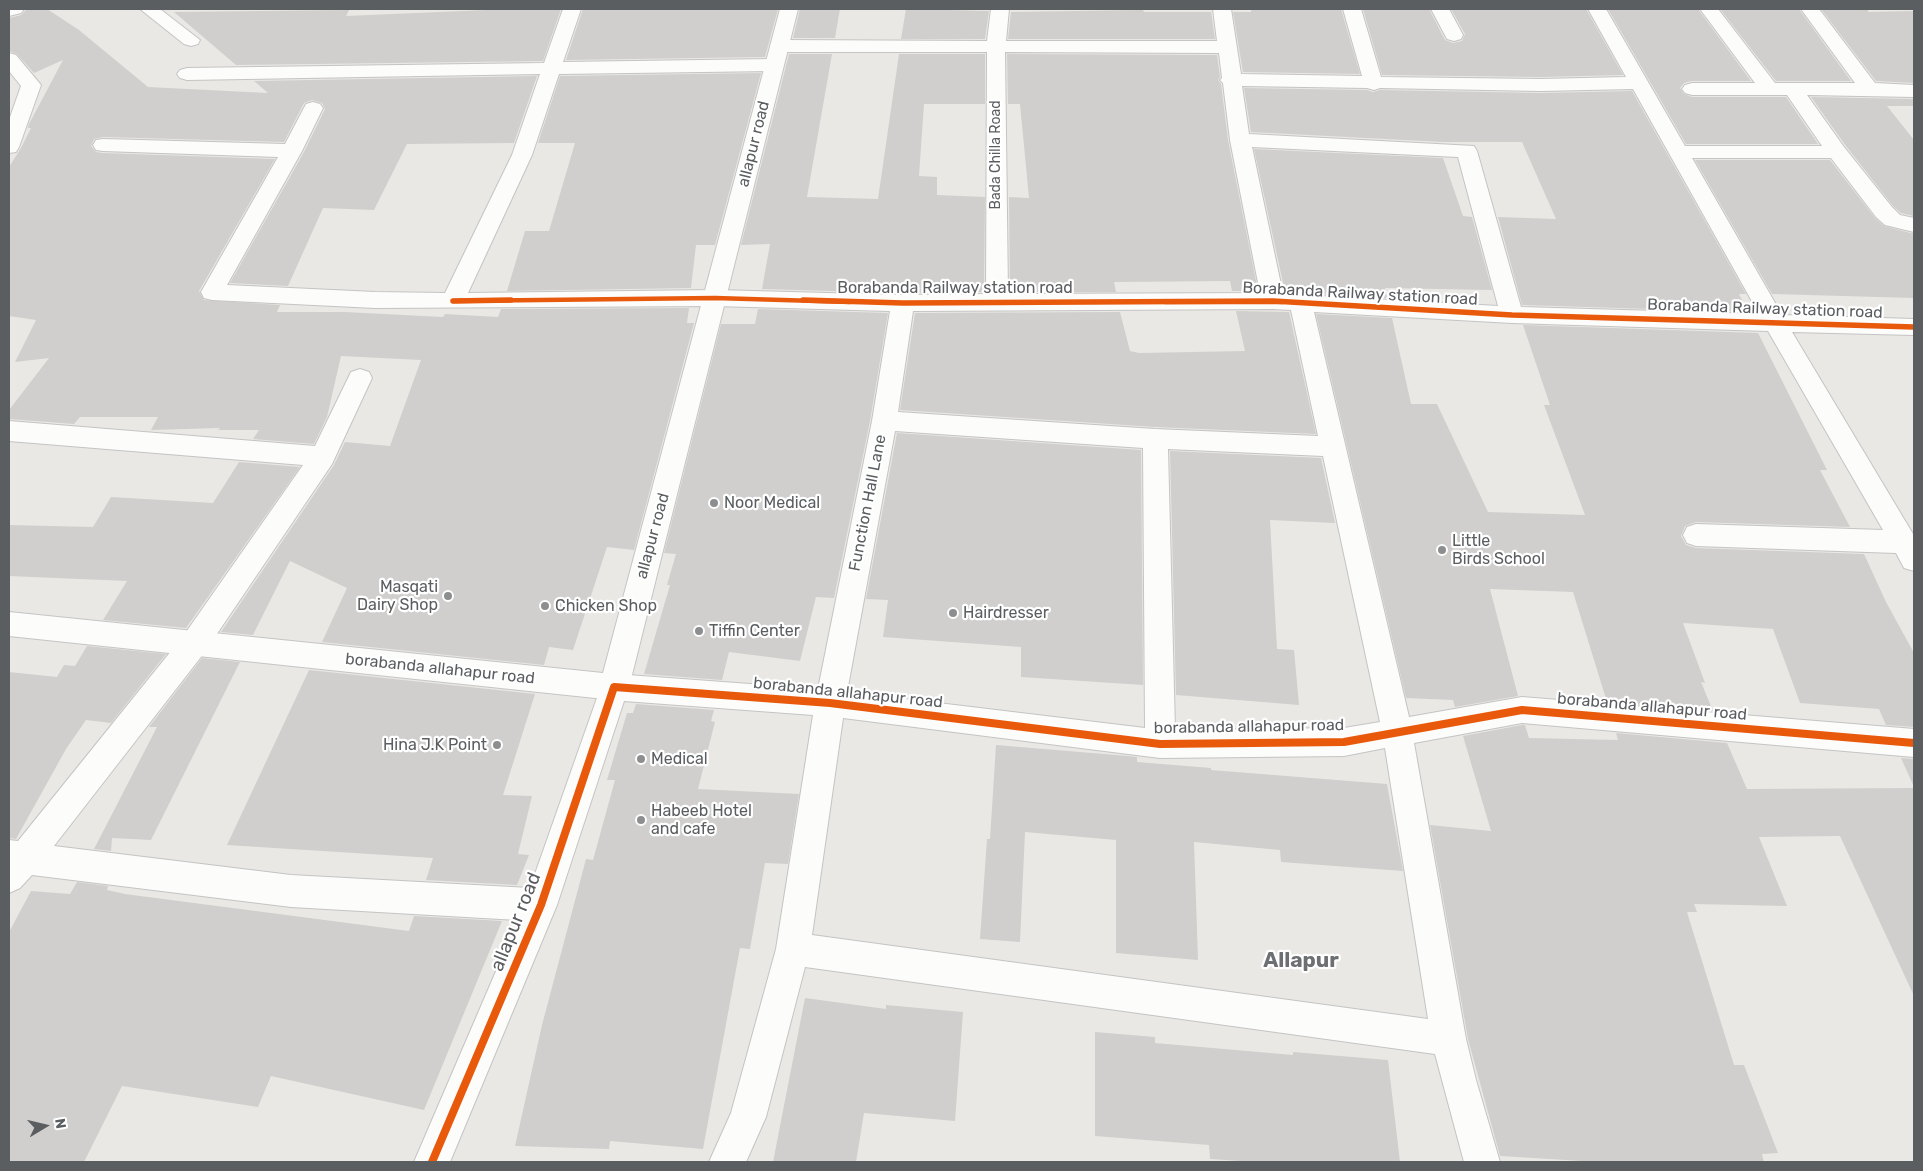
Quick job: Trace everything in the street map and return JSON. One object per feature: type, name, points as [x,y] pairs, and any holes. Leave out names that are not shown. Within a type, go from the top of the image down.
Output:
[{"type":"street","points":[[9,12],[15,9]]},
{"type":"street","points":[[149,9],[191,40]]},
{"type":"street","points":[[453,301],[522,155],[572,9]]},
{"type":"street","name":"allapur road","points":[[432,1162],[541,905],[614,687],[789,9]]},
{"type":"street","name":"Bada Chilla Road","points":[[996,302],[996,45],[1000,9]]},
{"type":"street","points":[[1222,9],[1228,47],[1230,80],[1240,140],[1273,301]]},
{"type":"street","points":[[1352,9],[1374,84]]},
{"type":"street","points":[[1440,9],[1454,34]]},
{"type":"street","points":[[1597,9],[1680,152],[1776,324],[1909,551]]},
{"type":"street","points":[[1709,9],[1768,87]]},
{"type":"street","points":[[1810,9],[1869,89]]},
{"type":"street","points":[[187,74],[553,67],[996,45],[1228,47]]},
{"type":"street","points":[[9,59],[31,85],[9,147]]},
{"type":"street","points":[[1230,80],[1541,86],[1640,83]]},
{"type":"street","points":[[1692,89],[1768,87],[1914,90]]},
{"type":"street","points":[[1792,88],[1837,152],[1884,212],[1893,220],[1914,225]]},
{"type":"street","points":[[103,145],[292,151],[313,108]]},
{"type":"street","points":[[1240,140],[1467,151],[1512,315]]},
{"type":"street","name":"Borabanda Railway station road","points":[[292,151],[212,292],[375,300],[453,301],[715,298],[903,304],[1273,301],[1512,315],[1914,327]]},
{"type":"street","points":[[1680,152],[1837,152]]},
{"type":"street","points":[[1300,303],[1397,731],[1448,1040],[1482,1162]]},
{"type":"street","name":"Function Hall Lane","points":[[727,1162],[748,1117],[793,950],[830,702],[884,421],[903,304]]},
{"type":"street","points":[[14,864],[194,644],[323,457],[360,378]]},
{"type":"street","points":[[884,421],[1155,439],[1334,447]]},
{"type":"street","points":[[9,431],[323,457]]},
{"type":"street","points":[[1155,439],[1160,744]]},
{"type":"street","points":[[1696,535],[1909,551]]},
{"type":"street","name":"borabanda allahapur road","points":[[9,624],[475,671],[614,687],[830,702],[1160,744],[1344,742],[1522,710],[1914,743]]},
{"type":"street","points":[[14,864],[291,891],[541,905]]},
{"type":"street","points":[[793,950],[1448,1040]]},
{"type":"building","points":[[27,9],[47,9],[79,30],[148,87],[268,93],[254,81],[537,76],[514,143],[407,144],[374,210],[323,208],[288,286],[230,283],[304,152],[325,109],[322,103],[312,100],[304,103],[284,142],[103,137],[94,139],[91,146],[96,152],[103,153],[275,159],[199,291],[204,300],[280,305],[277,312],[345,312],[443,317],[445,314],[498,317],[501,309],[689,308],[687,323],[694,323],[634,550],[607,547],[573,650],[549,647],[544,665],[322,642],[347,588],[290,561],[253,635],[221,632],[334,465],[345,442],[390,446],[421,360],[341,356],[327,417],[314,444],[253,439],[259,430],[218,430],[220,428],[151,430],[158,417],[80,417],[74,424],[9,419],[9,410],[49,358],[15,362],[36,320],[9,316],[9,167],[21,148],[31,128],[28,128],[29,124],[63,60],[34,73],[17,54],[9,51],[9,18],[21,15]]},
{"type":"building","points":[[510,9],[561,9],[543,61],[236,65],[174,12],[349,10],[346,16]]},
{"type":"building","points":[[583,9],[778,9],[765,57],[566,60]]},
{"type":"building","points":[[800,9],[840,9],[835,38],[793,38]]},
{"type":"building","points":[[906,9],[989,11],[985,39],[901,39]]},
{"type":"building","points":[[1251,9],[1341,9],[1360,74],[1243,72],[1233,12],[1251,12]]},
{"type":"building","points":[[1363,9],[1429,9],[1445,40],[1453,43],[1462,41],[1465,34],[1451,9],[1586,9],[1623,75],[1541,77],[1382,75]]},
{"type":"building","points":[[1608,9],[1698,9],[1751,81],[1691,81],[1684,83],[1680,88],[1684,94],[1692,97],[1786,97],[1818,144],[1686,144]]},
{"type":"building","points":[[1720,9],[1799,9],[1851,81],[1776,81]]},
{"type":"building","points":[[1821,9],[1868,9],[1868,12],[1914,11],[1914,83],[1876,81]]},
{"type":"building","points":[[1143,10],[1144,12],[1211,12],[1215,39],[1008,39],[1011,12]]},
{"type":"building","points":[[789,54],[832,54],[807,197],[878,199],[899,54],[985,54],[985,104],[924,104],[919,176],[937,177],[937,195],[985,197],[984,292],[903,293],[762,289],[770,244],[741,245]]},
{"type":"building","points":[[1007,54],[1217,55],[1220,77],[1218,80],[1221,84],[1228,140],[1258,291],[1232,291],[1230,281],[1114,282],[1116,292],[1010,292],[1009,197],[1029,198],[1020,104],[1008,104]]},
{"type":"building","points":[[761,73],[715,245],[696,245],[691,288],[507,291],[525,231],[549,231],[575,143],[538,143],[560,76]]},
{"type":"building","points":[[1244,88],[1367,90],[1373,92],[1380,90],[1541,93],[1632,91],[1746,294],[1739,294],[1748,312],[1522,305],[1498,217],[1556,219],[1522,142],[1443,142],[1251,132]]},
{"type":"building","points":[[1811,97],[1914,99],[1914,106],[1887,106],[1914,140],[1914,216],[1901,213],[1893,206]]},
{"type":"building","points":[[1254,149],[1443,158],[1463,216],[1472,217],[1492,290],[1385,288],[1387,298],[1285,292]]},
{"type":"building","points":[[1695,160],[1830,160],[1875,218],[1884,226],[1914,234],[1914,298],[1772,294]]},
{"type":"building","points":[[758,309],[888,313],[870,421],[834,598],[816,597],[800,661],[729,652],[722,680],[644,674],[670,585],[667,585],[676,554],[664,553],[721,324],[755,324]]},
{"type":"building","points":[[1236,311],[1289,312],[1316,434],[1155,427],[900,410],[915,313],[1120,312],[1130,351],[1139,353],[1245,351]]},
{"type":"building","points":[[1316,314],[1392,318],[1411,404],[1437,404],[1488,512],[1585,515],[1544,405],[1550,405],[1523,325],[1758,333],[1827,470],[1820,470],[1850,527],[1696,522],[1685,526],[1681,536],[1686,545],[1696,548],[1864,554],[1886,602],[1914,653],[1914,727],[1886,725],[1879,709],[1800,703],[1773,629],[1683,623],[1705,683],[1701,682],[1713,711],[1607,702],[1573,592],[1490,589],[1518,696],[1455,707],[1453,700],[1406,698]]},
{"type":"building","points":[[897,433],[1141,450],[1143,685],[1021,677],[1021,647],[883,637],[888,600],[866,599]]},
{"type":"building","points":[[1170,451],[1321,458],[1335,523],[1270,520],[1277,649],[1294,650],[1299,705],[1176,695]]},
{"type":"building","points":[[239,462],[300,467],[186,628],[103,620],[127,581],[9,576],[9,525],[93,527],[111,497],[213,503]]},
{"type":"building","points":[[87,646],[166,654],[111,723],[86,720],[66,749],[16,839],[9,838],[9,672],[57,677],[64,665],[75,666]]},
{"type":"building","points":[[202,658],[240,662],[151,840],[112,838],[111,851],[94,849],[157,727],[149,727]]},
{"type":"building","points":[[309,670],[535,694],[503,795],[532,796],[518,854],[529,855],[517,885],[426,880],[433,858],[227,845]]},
{"type":"building","points":[[636,704],[714,710],[711,721],[715,722],[698,789],[799,794],[788,864],[765,863],[750,949],[740,948],[703,1149],[610,1141],[609,1149],[515,1146],[542,1025],[586,859],[593,860],[615,780],[607,780],[627,713],[633,713]]},
{"type":"building","points":[[1525,725],[1529,738],[1618,740],[1616,733],[1727,743],[1747,789],[1914,788],[1914,996],[1840,836],[1759,837],[1787,906],[1694,904],[1697,912],[1687,912],[1734,1065],[1744,1065],[1778,1153],[1762,1154],[1764,1162],[1598,1162],[1500,1156],[1468,1039],[1430,825],[1491,831],[1463,736]]},
{"type":"building","points":[[996,745],[1137,757],[1137,762],[1211,768],[1211,770],[1387,784],[1403,871],[1281,862],[1280,850],[1194,842],[1198,960],[1116,953],[1116,840],[1025,832],[1020,942],[980,939],[987,839],[990,839]]},
{"type":"building","points":[[1901,758],[1914,759],[1914,787]]},
{"type":"building","points":[[77,882],[108,886],[107,890],[125,894],[409,931],[414,916],[502,921],[424,1110],[271,1076],[258,1107],[122,1086],[84,1162],[9,1162],[9,932],[31,891],[70,894]]},
{"type":"building","points":[[805,998],[886,1009],[886,1005],[963,1012],[955,1121],[864,1113],[856,1162],[773,1162]]},
{"type":"building","points":[[1095,1032],[1155,1037],[1155,1043],[1293,1055],[1293,1052],[1388,1060],[1400,1162],[1256,1162],[1210,1159],[1209,1145],[1095,1136]]},
{"type":"cycle path","points":[[453,301],[715,298],[903,303],[1273,301],[1512,315],[1914,327]]},
{"type":"cycle path","points":[[432,1162],[541,905],[614,687],[830,703],[1160,744],[1344,742],[1522,710],[1914,743]]},
{"type":"place","name":"Noor Medical","points":[[714,503]]},
{"type":"place","name":"Little Birds School","points":[[1442,550]]},
{"type":"place","name":"Masqati Dairy Shop","points":[[448,596]]},
{"type":"place","name":"Chicken Shop","points":[[545,606]]},
{"type":"place","name":"Hairdresser","points":[[953,613]]},
{"type":"place","name":"Tiffin Center","points":[[699,631]]},
{"type":"place","name":"Hina J.K Point","points":[[497,745]]},
{"type":"place","name":"Medical","points":[[641,759]]},
{"type":"place","name":"Habeeb Hotel and cafe","points":[[641,820]]},
{"type":"district","name":"Allapur","points":[[1301,961]]}]
